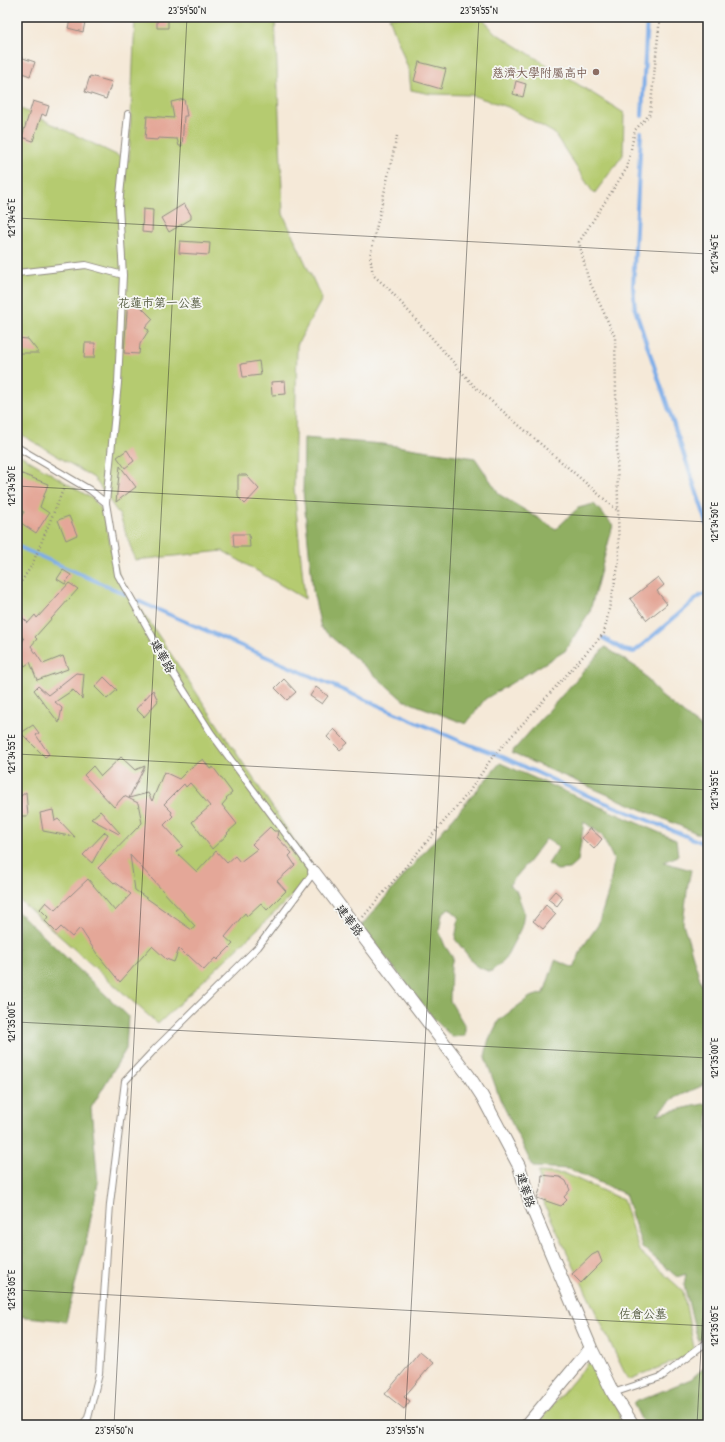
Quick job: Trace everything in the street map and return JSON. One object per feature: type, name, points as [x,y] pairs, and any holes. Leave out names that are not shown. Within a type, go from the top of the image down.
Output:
[{"type":"street","name":"建華路","points":[[314,872],[464,1069],[482,1096],[519,1166],[532,1208],[591,1348],[613,1393],[632,1425]]},
{"type":"street","points":[[527,1425],[591,1348]]},
{"type":"lane","name":"建華路","points":[[128,114],[119,206],[123,275],[118,383],[106,503],[118,575],[174,675],[211,733],[314,872]]},
{"type":"lane","points":[[17,273],[86,266],[123,275]]},
{"type":"lane","points":[[17,447],[90,490],[106,503]]},
{"type":"lane","points":[[82,1425],[88,1418],[99,1374],[110,1204],[125,1081],[154,1050],[258,947],[314,872]]},
{"type":"lane","points":[[613,1393],[661,1377],[708,1341]]},
{"type":"path","points":[[355,926],[469,792],[491,759],[604,633],[619,562],[615,337],[588,278],[579,242],[627,168],[635,130],[650,114],[660,17]]},
{"type":"path","points":[[397,136],[370,256],[374,275],[389,289],[475,387],[618,511]]},
{"type":"path","points":[[17,588],[34,560],[69,477]]},
{"type":"green space","name":"花蓮市第一公墓","points":[[135,17],[275,17],[283,214],[322,299],[297,345],[294,488],[305,599],[223,551],[135,560],[120,516],[94,478],[17,432],[17,107],[129,161]]},
{"type":"green space","points":[[389,17],[482,17],[494,32],[624,113],[623,155],[594,194],[554,133],[508,107],[471,95],[431,94],[411,90],[409,71]]},
{"type":"green space","points":[[304,438],[383,444],[475,458],[500,495],[556,529],[578,508],[594,504],[613,525],[590,611],[565,651],[485,699],[466,724],[403,700],[321,628],[313,591],[303,491]]},
{"type":"green space","points":[[17,453],[93,499],[104,513],[108,535],[122,587],[125,585],[316,873],[158,1024],[17,898]]},
{"type":"green space","points":[[605,647],[639,669],[660,695],[702,728],[708,725],[708,838],[511,753]]},
{"type":"green space","points":[[500,763],[676,840],[678,856],[663,862],[691,870],[683,923],[708,1006],[708,1083],[673,1099],[657,1114],[708,1103],[708,1332],[698,1341],[684,1285],[686,1274],[677,1277],[642,1247],[625,1194],[569,1169],[533,1167],[500,1099],[485,1057],[488,1042],[499,1020],[530,997],[544,993],[555,960],[574,968],[582,948],[598,925],[609,890],[614,860],[602,835],[584,822],[578,861],[569,869],[557,870],[548,864],[559,847],[546,839],[509,885],[516,890],[524,912],[522,926],[504,961],[490,972],[476,966],[455,939],[459,917],[449,908],[442,914],[439,931],[445,946],[453,958],[451,965],[450,1001],[465,1026],[465,1036],[452,1037],[434,1019],[361,926]]},
{"type":"green space","points":[[17,911],[128,1016],[126,1049],[91,1108],[98,1183],[86,1242],[66,1321],[17,1316]]},
{"type":"green space","name":"佐倉公墓","points":[[538,1172],[566,1174],[623,1200],[639,1251],[683,1291],[695,1353],[628,1380],[545,1206]]},
{"type":"green space","points":[[590,1361],[601,1368],[617,1397],[620,1425],[536,1425]]},
{"type":"green space","points":[[708,1364],[708,1425],[644,1425],[633,1403],[691,1379]]},
{"type":"building","points":[[71,17],[86,17],[83,32],[68,28]]},
{"type":"building","points":[[157,17],[168,17],[168,28],[157,28]]},
{"type":"building","points":[[17,56],[35,62],[30,76],[17,71]]},
{"type":"building","points":[[419,62],[446,69],[441,89],[414,81]]},
{"type":"building","points":[[90,76],[112,82],[106,99],[85,92]]},
{"type":"building","points":[[516,81],[526,84],[523,97],[513,94]]},
{"type":"building","points":[[184,99],[187,116],[184,116],[182,146],[179,146],[177,139],[145,139],[147,116],[174,118],[171,102]]},
{"type":"building","points":[[33,101],[49,106],[46,116],[42,114],[33,141],[22,137]]},
{"type":"building","points":[[184,204],[191,215],[191,219],[169,232],[161,218]]},
{"type":"building","points":[[143,209],[153,210],[152,233],[142,232]]},
{"type":"building","points":[[180,241],[210,243],[209,255],[179,253]]},
{"type":"building","points":[[128,298],[140,299],[140,306],[153,319],[145,328],[149,330],[140,344],[139,354],[124,353]]},
{"type":"building","points":[[17,338],[28,339],[39,353],[17,353]]},
{"type":"building","points":[[85,343],[95,343],[94,358],[84,358]]},
{"type":"building","points":[[259,361],[261,375],[243,377],[241,364]]},
{"type":"building","points":[[285,381],[286,394],[272,395],[271,382]]},
{"type":"building","points":[[127,450],[134,461],[125,468],[117,457]]},
{"type":"building","points":[[120,466],[136,487],[116,502]]},
{"type":"building","points":[[17,472],[48,484],[40,507],[49,513],[36,533],[18,521],[24,512],[17,509],[20,502],[17,500]]},
{"type":"building","points":[[238,475],[246,475],[259,489],[245,504],[238,497]]},
{"type":"building","points":[[69,516],[77,535],[66,540],[58,520]]},
{"type":"building","points":[[233,534],[249,534],[250,547],[234,547]]},
{"type":"building","points":[[63,570],[71,575],[65,584],[57,579]]},
{"type":"building","points":[[658,577],[664,585],[657,591],[667,604],[647,620],[630,599]]},
{"type":"building","points":[[69,583],[78,589],[35,637],[37,639],[31,646],[43,664],[63,656],[68,669],[37,680],[30,662],[25,666],[20,659],[17,662],[17,650],[24,639],[17,631],[17,612],[28,623],[35,615],[37,618]]},
{"type":"building","points":[[76,673],[84,674],[82,699],[73,690],[55,702],[62,708],[59,723],[34,690],[38,686],[48,695]]},
{"type":"building","points":[[104,677],[117,690],[107,699],[95,687]]},
{"type":"building","points":[[284,679],[296,692],[287,700],[275,688]]},
{"type":"building","points":[[316,687],[328,696],[322,704],[310,696]]},
{"type":"building","points":[[153,690],[158,701],[144,717],[136,709]]},
{"type":"building","points":[[33,725],[39,733],[36,735],[49,754],[45,757],[21,733]]},
{"type":"building","points":[[334,729],[348,743],[340,750],[327,737]]},
{"type":"building","points":[[121,757],[135,770],[145,766],[129,798],[148,793],[152,801],[164,772],[179,779],[189,769],[203,759],[210,769],[213,767],[231,791],[232,793],[226,798],[227,799],[222,805],[237,824],[212,849],[192,822],[210,806],[190,783],[186,787],[184,784],[164,804],[172,812],[171,814],[173,816],[164,825],[183,846],[176,852],[197,872],[216,851],[227,863],[235,856],[240,862],[257,849],[252,844],[270,827],[274,831],[278,831],[277,837],[292,853],[289,856],[295,865],[277,881],[286,891],[267,910],[261,903],[247,916],[245,913],[225,937],[233,944],[217,960],[215,958],[204,970],[179,949],[174,962],[166,959],[152,946],[120,982],[97,954],[80,928],[72,937],[61,927],[56,932],[45,921],[48,917],[40,909],[46,902],[55,910],[88,879],[115,911],[131,894],[115,882],[114,883],[98,868],[142,823],[138,803],[124,796],[114,807],[84,775],[93,766],[101,776]],"holes":[[[130,855],[195,926],[192,930],[135,890]]]},
{"type":"building","points":[[26,792],[28,816],[17,816],[17,799]]},
{"type":"building","points":[[53,810],[55,821],[58,819],[75,837],[43,831],[40,813]]},
{"type":"building","points":[[100,811],[120,833],[119,834],[91,819]]},
{"type":"building","points":[[590,828],[602,839],[594,849],[582,838]]},
{"type":"building","points":[[105,832],[108,834],[92,863],[83,855]]},
{"type":"building","points":[[555,891],[563,898],[557,906],[548,899]]},
{"type":"building","points":[[546,905],[556,914],[543,929],[533,921]]},
{"type":"building","points":[[542,1175],[560,1177],[566,1181],[570,1190],[564,1197],[567,1200],[561,1206],[537,1198],[541,1187]]},
{"type":"building","points":[[598,1252],[602,1262],[581,1283],[572,1274],[592,1255]]},
{"type":"building","points":[[420,1352],[433,1363],[404,1397],[410,1401],[404,1409],[385,1394]]},
{"type":"waterway","points":[[642,116],[647,17]]},
{"type":"waterway","points":[[641,132],[633,287],[635,309],[708,526]]},
{"type":"waterway","points":[[17,546],[125,594]]},
{"type":"waterway","points":[[603,638],[624,650],[634,652],[701,595],[708,594]]},
{"type":"waterway","points":[[138,601],[460,741],[503,757],[584,794],[708,845]]},
{"type":"place","name":"慈濟大學附屬高中","points":[[596,72]]}]
